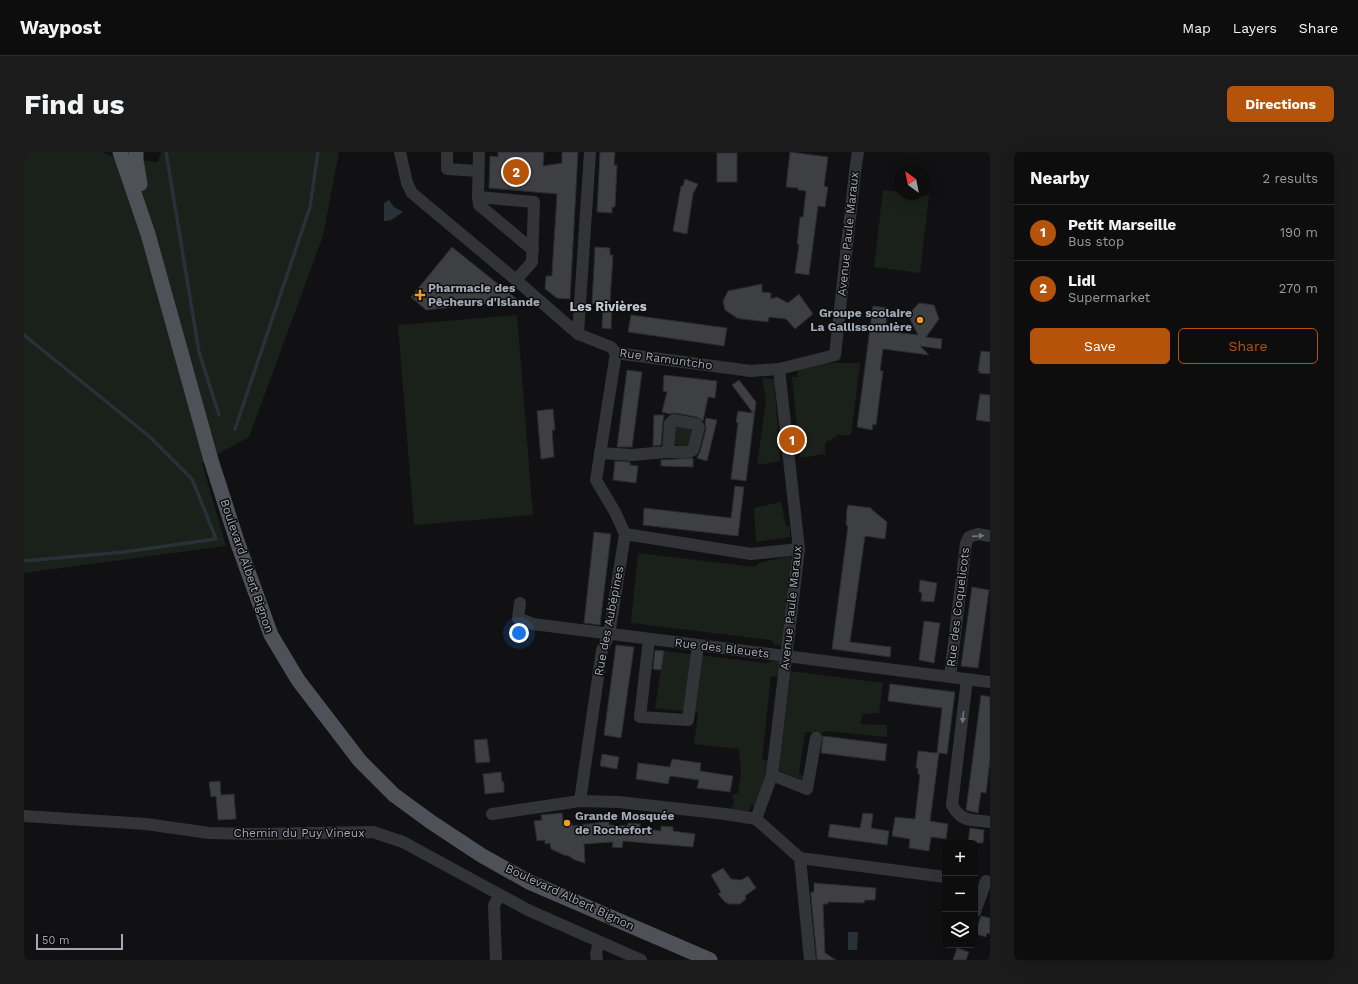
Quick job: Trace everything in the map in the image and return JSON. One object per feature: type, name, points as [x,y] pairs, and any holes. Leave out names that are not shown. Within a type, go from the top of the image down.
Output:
[{"type":"main road","name":"Boulevard Albert Bignon","points":[[120,152],[148,234],[211,460],[238,544],[271,635],[298,680],[360,761],[394,795],[430,822],[481,855],[530,882],[710,960]]},
{"type":"main road","name":"Boulevard Albert Bignon","points":[[136,152],[148,234]]},
{"type":"street","name":"Rue Ramuntcho","points":[[400,152],[407,184],[412,193],[578,334],[611,347],[616,353],[751,371],[779,368]]},
{"type":"street","points":[[447,152],[447,169],[478,171]]},
{"type":"street","points":[[479,152],[479,205],[532,250]]},
{"type":"street","points":[[578,334],[590,152]]},
{"type":"street","name":"Avenue Paule Maraux","points":[[756,819],[772,774],[799,549],[779,368],[835,355],[858,152]]},
{"type":"street","points":[[478,196],[534,202],[532,262],[516,280]]},
{"type":"street","points":[[616,353],[596,480],[625,534],[751,554],[799,549]]},
{"type":"street","points":[[600,453],[632,455],[668,452]]},
{"type":"street","name":"Rue des Aubépines","points":[[580,801],[602,650],[609,635],[625,534]]},
{"type":"street","name":"Rue des Coquelicots","points":[[950,676],[966,543],[969,537],[978,534],[990,536]]},
{"type":"street","name":"Rue des Bleuets","points":[[520,603],[518,618],[533,624],[609,635],[786,655],[990,682]]},
{"type":"street","points":[[649,639],[640,717],[688,720],[698,645]]},
{"type":"street","points":[[967,679],[952,805],[957,814],[963,818],[990,822]]},
{"type":"street","points":[[772,774],[807,789],[816,738]]},
{"type":"street","points":[[492,814],[580,801],[619,802],[725,814],[756,819],[800,858],[942,877]]},
{"type":"street","name":"Chemin du Puy Vineux","points":[[24,816],[146,824],[209,833],[262,834],[373,832],[403,842],[528,910],[641,960]]},
{"type":"street","points":[[800,858],[810,960]]},
{"type":"street","points":[[978,902],[984,881]]},
{"type":"street","points":[[496,960],[494,905],[500,895]]},
{"type":"street","points":[[597,960],[596,954],[599,942]]},
{"type":"shaded area","points":[[24,152],[102,152],[116,158],[158,162],[161,152],[339,152],[323,236],[249,437],[202,463],[226,546],[24,573]]},
{"type":"shaded area","points":[[883,190],[894,191],[894,200],[929,200],[920,273],[874,267]]},
{"type":"shaded area","points":[[389,200],[394,207],[403,212],[392,220],[384,221],[384,203]]},
{"type":"shaded area","points":[[517,315],[533,515],[414,525],[398,325]]},
{"type":"shaded area","points":[[828,363],[860,363],[851,435],[838,435],[825,443],[825,454],[800,458],[792,377],[798,377],[798,370],[808,366]]},
{"type":"shaded area","points":[[762,378],[774,379],[780,461],[757,465],[766,400]]},
{"type":"shaded area","points":[[677,426],[691,429],[692,432],[689,445],[681,446],[674,443],[675,427]]},
{"type":"shaded area","points":[[781,502],[786,526],[790,526],[790,537],[756,542],[754,508]]},
{"type":"shaded area","points":[[638,553],[755,567],[759,563],[790,556],[796,572],[787,646],[775,645],[771,640],[631,623]]},
{"type":"shaded area","points":[[664,651],[766,663],[786,661],[784,679],[771,676],[762,760],[773,761],[760,807],[751,805],[749,811],[730,810],[734,803],[732,795],[738,793],[741,772],[739,749],[694,744],[698,713],[655,708]]},
{"type":"shaded area","points":[[791,671],[883,683],[879,713],[863,714],[860,724],[887,725],[887,737],[825,731],[816,738],[812,732],[805,732],[799,774],[809,778],[803,781],[778,770]]},
{"type":"shaded area","points":[[848,932],[858,932],[857,950],[848,950]]},
{"type":"building","points":[[498,152],[544,152],[543,166],[562,163],[562,152],[578,152],[570,299],[557,298],[545,289],[546,276],[552,276],[557,194],[489,188],[490,156],[498,157]]},
{"type":"building","points":[[600,152],[615,152],[614,165],[617,165],[616,187],[615,207],[612,207],[612,213],[597,212]]},
{"type":"building","points":[[790,152],[828,157],[824,186],[828,187],[825,207],[818,206],[809,275],[795,273],[799,244],[797,244],[800,217],[803,217],[806,191],[798,190],[798,188],[786,187]]},
{"type":"building","points":[[717,153],[737,153],[737,182],[717,182]]},
{"type":"building","points":[[685,179],[698,184],[693,194],[687,234],[673,231],[681,186],[683,186]]},
{"type":"building","points":[[452,247],[518,300],[426,310],[411,297]]},
{"type":"building","points":[[595,247],[610,248],[610,255],[613,255],[610,302],[592,304]]},
{"type":"building","points":[[762,284],[762,292],[771,293],[771,299],[777,297],[788,303],[799,294],[813,314],[795,329],[786,319],[769,317],[768,322],[742,319],[737,318],[725,310],[723,301],[728,291]]},
{"type":"building","points":[[919,303],[934,305],[939,319],[926,337],[942,339],[941,349],[920,346],[929,355],[883,349],[880,371],[883,371],[876,425],[873,424],[872,430],[857,427],[873,306],[888,308],[885,331],[918,335],[908,315]]},
{"type":"building","points":[[603,306],[612,307],[611,329],[602,328]]},
{"type":"building","points":[[631,315],[727,328],[724,346],[628,332]]},
{"type":"building","points":[[981,351],[990,352],[989,374],[979,373],[980,371],[978,371]]},
{"type":"building","points":[[627,370],[642,372],[632,447],[617,447]]},
{"type":"building","points":[[664,375],[717,381],[715,398],[708,397],[703,421],[697,417],[662,412],[667,392],[663,391]]},
{"type":"building","points":[[739,380],[756,402],[746,481],[731,479],[738,423],[736,422],[738,411],[753,413],[732,385]]},
{"type":"building","points":[[980,394],[990,395],[990,422],[976,420]]},
{"type":"building","points":[[553,409],[555,430],[552,430],[554,457],[541,459],[537,411]]},
{"type":"building","points":[[654,415],[664,415],[661,445],[653,446]]},
{"type":"building","points":[[706,418],[717,420],[707,461],[697,458],[706,429]]},
{"type":"building","points":[[693,458],[693,467],[661,466],[661,460]]},
{"type":"building","points":[[615,461],[630,462],[630,465],[638,466],[636,483],[613,480]]},
{"type":"building","points":[[735,486],[744,487],[738,536],[643,525],[644,508],[731,518]]},
{"type":"building","points":[[848,505],[871,508],[887,522],[885,539],[865,536],[850,642],[891,647],[890,657],[832,649],[848,526],[846,525]]},
{"type":"building","points":[[594,532],[611,534],[600,625],[584,623]]},
{"type":"building","points":[[920,580],[937,583],[934,602],[921,601],[922,593],[919,592]]},
{"type":"building","points":[[972,587],[989,590],[978,668],[961,666]]},
{"type":"building","points":[[924,621],[940,623],[934,663],[919,660]]},
{"type":"building","points":[[616,645],[634,647],[621,738],[604,735]]},
{"type":"building","points":[[655,650],[664,651],[661,670],[653,669]]},
{"type":"building","points":[[890,684],[955,692],[947,754],[939,753],[930,821],[948,824],[946,839],[931,837],[929,851],[909,848],[910,839],[892,836],[895,817],[915,819],[920,775],[918,774],[918,768],[916,768],[918,751],[937,753],[942,708],[888,701]]},
{"type":"building","points":[[981,695],[990,697],[990,760],[986,793],[981,792],[978,813],[966,810]]},
{"type":"building","points":[[823,736],[887,744],[885,761],[821,753]]},
{"type":"building","points":[[487,739],[490,762],[476,763],[474,740]]},
{"type":"building","points":[[602,754],[619,757],[617,769],[600,766]]},
{"type":"building","points":[[672,759],[701,763],[700,771],[733,776],[730,792],[697,788],[699,780],[670,776],[668,784],[636,779],[638,763],[670,767]]},
{"type":"building","points":[[501,772],[502,782],[504,782],[504,792],[485,794],[483,774]]},
{"type":"building","points":[[220,781],[221,795],[234,794],[236,819],[218,820],[216,796],[211,797],[209,782]]},
{"type":"building","points":[[562,813],[563,820],[568,819],[569,824],[572,823],[572,826],[609,822],[609,825],[628,826],[628,823],[640,824],[640,828],[661,831],[661,826],[673,827],[673,831],[695,834],[693,847],[623,841],[622,848],[612,847],[613,842],[584,844],[585,863],[551,849],[550,843],[545,844],[545,840],[537,841],[534,821],[542,820],[541,815]]},
{"type":"building","points":[[863,813],[873,814],[871,828],[889,831],[887,845],[828,837],[830,824],[860,828]]},
{"type":"building","points":[[970,828],[984,830],[983,843],[978,843],[978,840],[968,840]]},
{"type":"building","points":[[723,868],[731,879],[741,880],[748,876],[756,888],[745,896],[746,899],[740,904],[729,904],[725,902],[718,894],[721,892],[711,875]]},
{"type":"building","points":[[814,883],[876,888],[875,900],[865,900],[864,903],[828,902],[828,904],[823,904],[825,953],[836,960],[817,960],[811,896],[811,892],[814,892]]},
{"type":"building","points":[[981,916],[990,918],[990,934],[987,933],[986,937],[978,935],[978,924]]},
{"type":"building","points":[[957,948],[969,952],[966,960],[953,960]]},
{"type":"waterway","points":[[166,152],[199,352],[219,415]]},
{"type":"waterway","points":[[235,429],[310,207],[318,152]]},
{"type":"waterway","points":[[24,335],[150,437],[192,479],[216,539],[124,552],[24,561]]},
{"type":"place","name":"Lidl","points":[[516,172]]},
{"type":"place","name":"Pharmacie des Pêcheurs d'Islande","points":[[420,295]]},
{"type":"place","name":"Groupe scolaire La Gallissonnière","points":[[920,320]]},
{"type":"place","name":"Petit Marseille","points":[[792,440]]},
{"type":"place","name":"Grande Mosquée de Rochefort","points":[[567,823]]},
{"type":"district","name":"Les Rivières","points":[[608,306]]}]
